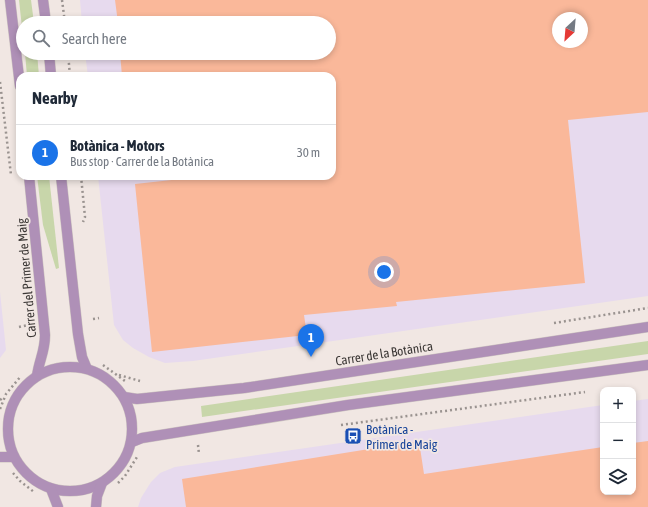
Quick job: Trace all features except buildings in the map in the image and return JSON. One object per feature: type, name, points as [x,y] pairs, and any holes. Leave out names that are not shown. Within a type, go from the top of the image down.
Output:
[{"type":"street","points":[[10,0],[16,52]]},
{"type":"street","points":[[43,0],[45,16]]},
{"type":"street","points":[[17,60],[18,72]]},
{"type":"street","points":[[50,60],[51,72]]},
{"type":"street","name":"Carrer del Primer de Maig","points":[[29,180],[45,335],[45,348],[39,364],[37,376]]},
{"type":"street","points":[[61,180],[78,334],[82,357],[87,369]]},
{"type":"street","name":"Carrer de la Botànica","points":[[124,397],[137,399],[244,388],[648,327]]},
{"type":"street","points":[[132,442],[142,438],[348,405],[648,365]]},
{"type":"street","points":[[61,367],[87,369],[108,380],[124,397],[132,421],[132,442],[121,464],[102,483],[89,489],[74,492],[51,489],[32,480],[14,457],[4,418],[18,393],[26,384],[37,376],[48,370],[61,367]]},
{"type":"street","points":[[1,457],[14,457]]},
{"type":"street","points":[[96,507],[97,496],[102,483]]},
{"type":"street","points":[[51,489],[57,503]]},
{"type":"path","points":[[62,0],[64,16]]},
{"type":"path","points":[[69,60],[70,72]]},
{"type":"path","name":"Carrer del Primer de Maig","points":[[19,327],[30,325]]},
{"type":"path","points":[[82,357],[97,361],[114,371],[126,382],[137,399]]},
{"type":"path","points":[[334,426],[587,392]]},
{"type":"path","points":[[0,400],[5,396]]},
{"type":"path","points":[[97,496],[116,485],[125,476],[136,459],[142,438]]},
{"type":"path","points":[[198,444],[200,454]]},
{"type":"path","points":[[136,459],[143,455]]},
{"type":"path","points":[[1,457],[20,482],[37,494],[57,503]]},
{"type":"shaded area","points":[[80,0],[648,0],[648,296],[193,361],[165,363],[149,357],[133,348],[123,340],[114,325],[98,180],[336,180],[336,72],[87,72],[86,60],[336,60],[336,16],[81,16]]},
{"type":"shaded area","points":[[0,292],[6,350],[0,358]]},
{"type":"shaded area","points":[[648,399],[648,507],[138,507],[141,498],[151,482],[160,473],[175,467],[600,405],[600,495],[636,495],[636,401]]},
{"type":"green space","points":[[19,0],[31,0],[33,16],[21,16]]},
{"type":"green space","points":[[26,60],[38,60],[39,72],[27,72]]},
{"type":"green space","points":[[37,180],[49,180],[59,268],[56,269],[43,225]]},
{"type":"green space","points":[[648,341],[648,354],[202,417],[201,406]]},
{"type":"place","name":"Botànica - Motors","points":[[311,357]]},
{"type":"place","name":"Botànica - Primer de Maig","points":[[353,436]]}]
